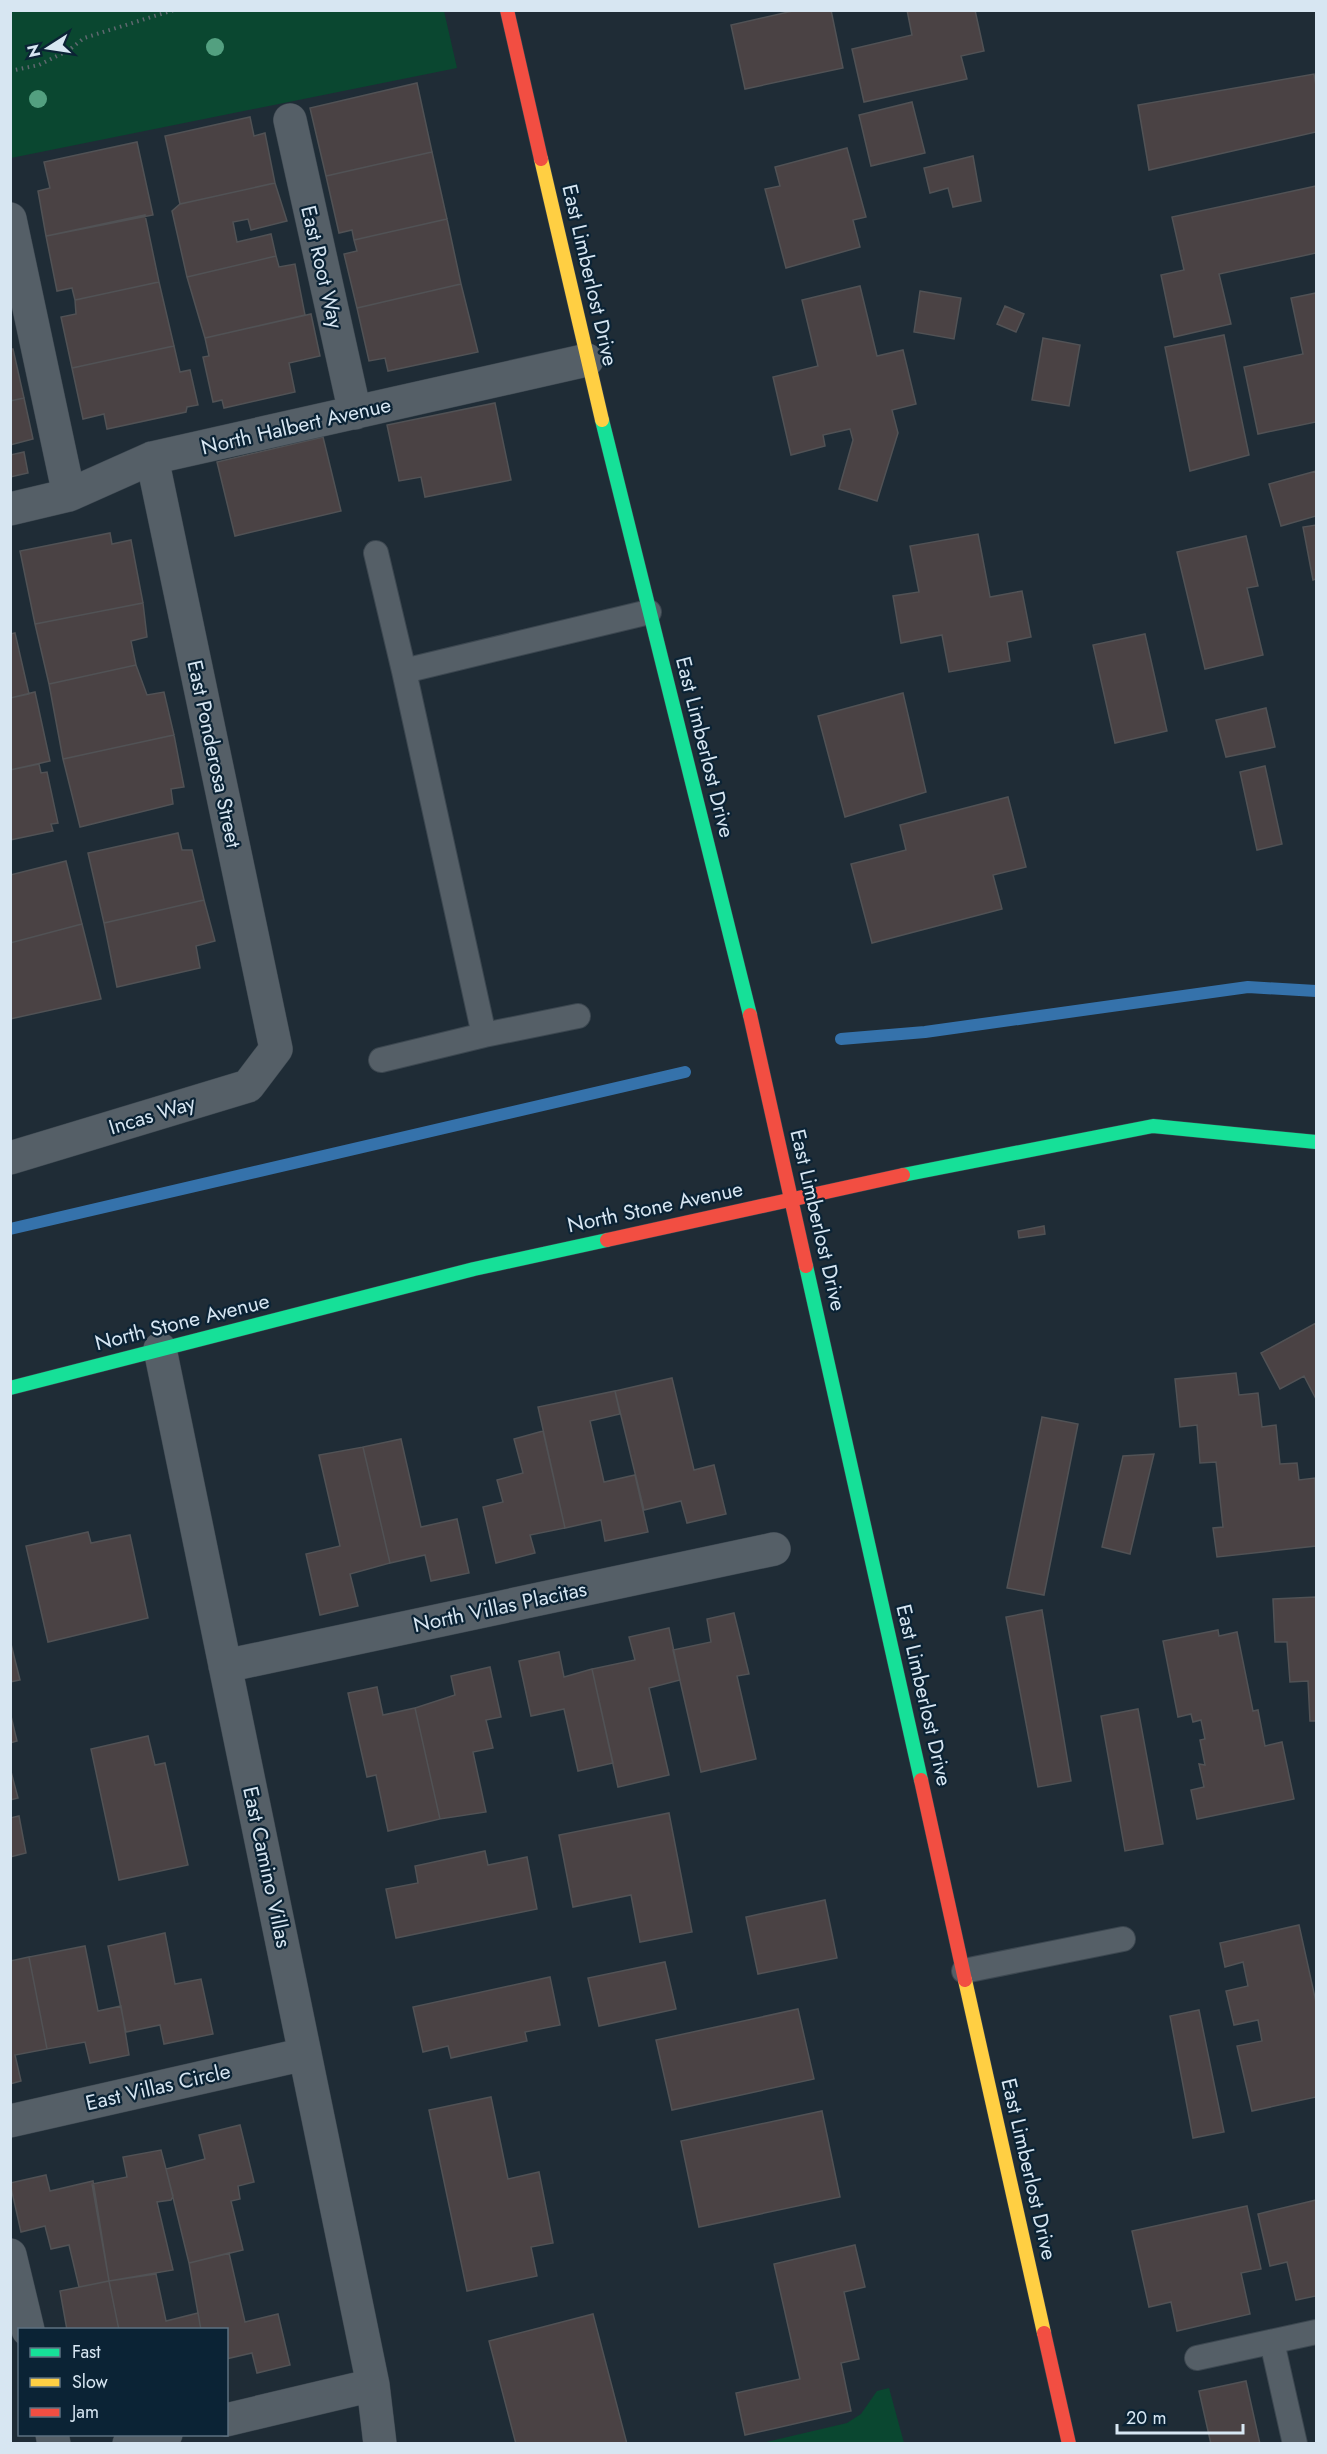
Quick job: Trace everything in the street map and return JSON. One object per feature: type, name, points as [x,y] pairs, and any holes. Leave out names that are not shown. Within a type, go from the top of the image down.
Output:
[{"type":"street","name":"East Limberlost Drive","points":[[507,10],[587,360],[756,1040],[1069,2444]]},
{"type":"street","name":"East Root Way","points":[[290,120],[355,413]]},
{"type":"street","points":[[10,219],[69,495]]},
{"type":"street","name":"North Halbert Avenue","points":[[10,509],[69,495],[152,458],[587,360]]},
{"type":"street","name":"East Ponderosa Street","points":[[152,458],[276,1049]]},
{"type":"street","name":"Incas Way","points":[[10,1158],[248,1086],[276,1049]]},
{"type":"street","name":"North Stone Avenue","points":[[10,1388],[474,1269],[791,1199],[1153,1126],[1317,1142]]},
{"type":"street","name":"East Camino Villas","points":[[160,1349],[373,2385],[380,2444]]},
{"type":"street","name":"North Villas Placitas","points":[[225,1666],[774,1549]]},
{"type":"street","name":"East Villas Circle","points":[[10,2121],[305,2054]]},
{"type":"street","points":[[10,2255],[28,2328]]},
{"type":"street","points":[[228,2420],[373,2385]]},
{"type":"street","points":[[129,2444],[159,2436]]},
{"type":"lane","points":[[376,553],[484,1035]]},
{"type":"lane","points":[[404,671],[649,612]]},
{"type":"lane","points":[[381,1060],[484,1035],[578,1016]]},
{"type":"lane","points":[[964,1971],[1123,1939]]},
{"type":"lane","points":[[1197,2358],[1317,2332]]},
{"type":"lane","points":[[1272,2342],[1295,2444]]},
{"type":"path","points":[[10,71],[39,64],[69,50],[84,38],[174,10]]},
{"type":"green space","points":[[11,10],[444,11],[457,68],[11,158]]},
{"type":"green space","points":[[889,2388],[904,2443],[762,2443],[847,2423],[861,2414],[877,2391]]},
{"type":"building","points":[[797,10],[831,10],[843,68],[745,89],[731,25]]},
{"type":"building","points":[[907,10],[975,10],[984,51],[961,56],[967,79],[864,102],[852,49],[912,35]]},
{"type":"building","points":[[1314,74],[1316,132],[1149,170],[1138,105]]},
{"type":"building","points":[[417,83],[432,152],[326,176],[310,108]]},
{"type":"building","points":[[912,102],[925,153],[871,166],[859,115]]},
{"type":"building","points":[[250,117],[254,136],[265,133],[275,183],[180,204],[165,136]]},
{"type":"building","points":[[137,142],[153,215],[46,236],[38,191],[50,188],[44,162]]},
{"type":"building","points":[[847,148],[866,217],[853,220],[860,247],[786,268],[765,189],[780,186],[775,167]]},
{"type":"building","points":[[432,152],[447,219],[354,240],[352,230],[339,233],[326,176]]},
{"type":"building","points":[[973,156],[981,201],[953,207],[948,188],[930,193],[924,168]]},
{"type":"building","points":[[275,183],[287,221],[251,230],[248,219],[233,222],[237,242],[271,234],[276,256],[187,277],[172,211],[180,204]]},
{"type":"building","points":[[1316,186],[1316,253],[1219,274],[1231,324],[1174,337],[1161,275],[1184,270],[1172,217]]},
{"type":"building","points":[[145,215],[159,282],[75,300],[72,288],[57,291],[46,236]]},
{"type":"building","points":[[447,219],[461,284],[357,308],[344,254],[357,251],[354,240]]},
{"type":"building","points":[[276,256],[279,267],[295,264],[305,315],[205,338],[187,277]]},
{"type":"building","points":[[159,282],[174,346],[72,368],[61,317],[76,314],[75,300]]},
{"type":"building","points":[[461,284],[478,352],[388,371],[385,358],[369,361],[357,308]]},
{"type":"building","points":[[860,286],[877,356],[903,350],[916,404],[892,410],[898,433],[877,501],[839,489],[853,440],[850,429],[823,435],[825,446],[791,455],[773,377],[818,366],[802,300]]},
{"type":"building","points":[[920,291],[961,298],[954,339],[914,332]]},
{"type":"building","points":[[1316,293],[1316,422],[1258,434],[1244,367],[1303,354],[1291,298]]},
{"type":"building","points":[[1005,306],[1024,314],[1016,332],[997,324]]},
{"type":"building","points":[[311,314],[320,356],[289,363],[295,392],[224,408],[222,400],[213,402],[203,357],[209,356],[205,338]]},
{"type":"building","points":[[1224,335],[1249,455],[1190,471],[1165,347]]},
{"type":"building","points":[[1043,338],[1080,345],[1069,406],[1032,400]]},
{"type":"building","points":[[174,346],[180,372],[190,370],[198,405],[187,407],[186,412],[107,429],[104,414],[83,419],[72,368]]},
{"type":"building","points":[[10,349],[13,349],[24,398],[10,401]]},
{"type":"building","points":[[24,398],[33,439],[10,445],[10,401]]},
{"type":"building","points":[[495,403],[511,480],[425,497],[421,477],[399,481],[387,425]]},
{"type":"building","points":[[323,437],[341,511],[235,536],[217,462]]},
{"type":"building","points":[[24,452],[28,473],[10,477],[10,455]]},
{"type":"building","points":[[1316,471],[1316,516],[1281,526],[1269,484]]},
{"type":"building","points":[[1316,525],[1316,579],[1313,580],[1303,527]]},
{"type":"building","points":[[110,533],[112,544],[131,540],[143,603],[35,624],[20,551]]},
{"type":"building","points":[[978,534],[990,597],[1022,591],[1031,637],[1007,642],[1010,661],[949,672],[942,635],[901,643],[893,596],[919,592],[910,546]]},
{"type":"building","points":[[1246,536],[1258,586],[1247,588],[1263,655],[1205,669],[1177,552]]},
{"type":"building","points":[[143,603],[147,637],[131,641],[136,665],[49,684],[35,624]]},
{"type":"building","points":[[15,633],[29,694],[10,698],[10,634]]},
{"type":"building","points":[[1145,634],[1167,731],[1115,743],[1093,645]]},
{"type":"building","points":[[136,665],[147,695],[164,692],[174,735],[63,759],[49,684]]},
{"type":"building","points":[[35,692],[50,761],[10,770],[10,698]]},
{"type":"building","points":[[903,693],[926,792],[845,817],[818,716]]},
{"type":"building","points":[[1266,708],[1275,747],[1226,757],[1216,720]]},
{"type":"building","points":[[174,735],[184,787],[171,789],[173,804],[80,827],[63,759]]},
{"type":"building","points":[[39,764],[41,773],[47,772],[58,823],[51,824],[53,831],[10,840],[10,770]]},
{"type":"building","points":[[1265,766],[1282,844],[1257,850],[1240,772]]},
{"type":"building","points":[[1008,797],[1026,867],[993,875],[1002,909],[872,943],[851,864],[906,850],[900,825]]},
{"type":"building","points":[[178,833],[182,850],[192,850],[204,900],[104,923],[88,853]]},
{"type":"building","points":[[66,861],[82,924],[10,943],[10,875]]},
{"type":"building","points":[[204,900],[215,941],[196,946],[200,968],[117,987],[104,923]]},
{"type":"building","points":[[82,924],[101,999],[10,1019],[10,943]]},
{"type":"building","points":[[1044,1226],[1045,1234],[1019,1238],[1018,1231]]},
{"type":"building","points":[[1316,1323],[1316,1399],[1304,1376],[1280,1389],[1261,1353]]},
{"type":"building","points":[[1236,1373],[1239,1395],[1258,1393],[1262,1427],[1276,1425],[1280,1464],[1297,1463],[1299,1480],[1315,1478],[1316,1546],[1217,1557],[1213,1528],[1223,1527],[1216,1462],[1200,1463],[1197,1425],[1180,1427],[1175,1379]]},
{"type":"building","points":[[672,1378],[694,1470],[714,1465],[726,1514],[687,1523],[681,1501],[644,1510],[615,1391]]},
{"type":"building","points":[[615,1391],[620,1414],[590,1421],[604,1482],[635,1475],[648,1532],[605,1541],[601,1520],[565,1528],[538,1407]]},
{"type":"building","points":[[1042,1417],[1078,1424],[1044,1595],[1007,1588]]},
{"type":"building","points":[[543,1431],[565,1528],[530,1535],[535,1553],[496,1563],[483,1507],[503,1502],[497,1480],[523,1473],[514,1439]]},
{"type":"building","points":[[401,1439],[421,1527],[457,1519],[469,1573],[431,1581],[425,1555],[390,1563],[363,1447]]},
{"type":"building","points":[[363,1447],[390,1563],[350,1574],[358,1606],[320,1615],[306,1554],[340,1546],[319,1455]]},
{"type":"building","points":[[1154,1454],[1130,1554],[1102,1547],[1123,1456]]},
{"type":"building","points":[[88,1532],[91,1543],[130,1535],[148,1618],[48,1642],[26,1546]]},
{"type":"building","points":[[1316,1597],[1316,1721],[1310,1721],[1308,1681],[1290,1682],[1287,1642],[1275,1642],[1273,1599]]},
{"type":"building","points":[[1042,1610],[1071,1781],[1038,1787],[1006,1617]]},
{"type":"building","points":[[734,1613],[749,1674],[737,1676],[756,1759],[701,1772],[673,1650],[711,1642],[707,1619]]},
{"type":"building","points":[[669,1628],[680,1680],[649,1688],[669,1775],[618,1787],[592,1669],[635,1660],[629,1637]]},
{"type":"building","points":[[1218,1630],[1219,1636],[1237,1632],[1253,1711],[1258,1710],[1265,1746],[1282,1742],[1294,1799],[1197,1819],[1191,1790],[1204,1787],[1199,1764],[1205,1765],[1200,1740],[1205,1739],[1201,1720],[1193,1722],[1191,1714],[1178,1717],[1163,1641]]},
{"type":"building","points":[[10,1640],[20,1680],[10,1682]]},
{"type":"building","points":[[559,1652],[564,1677],[592,1669],[613,1763],[578,1771],[564,1709],[531,1716],[519,1661]]},
{"type":"building","points":[[490,1667],[501,1717],[486,1720],[493,1748],[473,1752],[486,1812],[440,1819],[415,1708],[455,1695],[451,1676]]},
{"type":"building","points":[[377,1687],[383,1715],[415,1708],[440,1819],[388,1831],[376,1775],[367,1777],[348,1693]]},
{"type":"building","points":[[1138,1709],[1163,1844],[1125,1851],[1101,1716]]},
{"type":"building","points":[[10,1712],[17,1741],[10,1743]]},
{"type":"building","points":[[148,1736],[155,1765],[165,1763],[188,1865],[119,1880],[91,1749]]},
{"type":"building","points":[[10,1768],[18,1798],[10,1800]]},
{"type":"building","points":[[669,1813],[692,1932],[640,1942],[631,1895],[573,1907],[559,1835]]},
{"type":"building","points":[[19,1816],[26,1853],[10,1857],[10,1818]]},
{"type":"building","points":[[485,1851],[488,1865],[527,1857],[537,1909],[396,1938],[386,1889],[418,1883],[415,1866]]},
{"type":"building","points":[[825,1900],[837,1958],[758,1974],[746,1917]]},
{"type":"building","points":[[1299,1925],[1316,2002],[1316,2097],[1252,2111],[1237,2046],[1262,2041],[1258,2020],[1234,2025],[1226,1991],[1248,1986],[1243,1962],[1225,1967],[1220,1943]]},
{"type":"building","points":[[165,1933],[175,1984],[201,1979],[213,2034],[164,2044],[160,2025],[126,2032],[108,1946]]},
{"type":"building","points":[[85,1946],[98,2011],[121,2006],[129,2055],[90,2063],[85,2042],[47,2049],[29,1957]]},
{"type":"building","points":[[29,1957],[47,2049],[15,2055],[21,2081],[10,2084],[10,1961]]},
{"type":"building","points":[[665,1962],[676,2009],[599,2026],[588,1978]]},
{"type":"building","points":[[550,1977],[560,2025],[525,2032],[527,2041],[451,2058],[448,2046],[423,2052],[413,2007]]},
{"type":"building","points":[[798,2009],[814,2079],[672,2110],[656,2040]]},
{"type":"building","points":[[1199,2010],[1224,2132],[1193,2138],[1170,2016]]},
{"type":"building","points":[[491,2097],[508,2179],[539,2172],[553,2243],[531,2247],[537,2276],[467,2291],[429,2110]]},
{"type":"building","points":[[822,2111],[840,2197],[699,2227],[681,2141]]},
{"type":"building","points":[[240,2125],[254,2182],[238,2186],[240,2199],[231,2201],[243,2250],[189,2263],[166,2169],[205,2159],[199,2135]]},
{"type":"building","points":[[161,2150],[173,2196],[171,2200],[157,2202],[173,2270],[109,2281],[92,2184],[127,2177],[123,2157]]},
{"type":"building","points":[[46,2175],[50,2191],[93,2181],[109,2281],[79,2287],[69,2245],[51,2249],[45,2226],[21,2232],[10,2183]]},
{"type":"building","points":[[1316,2200],[1316,2296],[1296,2300],[1287,2262],[1270,2266],[1258,2214]]},
{"type":"building","points":[[1247,2206],[1261,2269],[1241,2273],[1250,2314],[1177,2331],[1171,2302],[1149,2307],[1132,2231]]},
{"type":"building","points":[[855,2245],[865,2287],[844,2292],[859,2359],[841,2363],[851,2411],[745,2435],[736,2393],[800,2379],[774,2264]]},
{"type":"building","points":[[229,2253],[245,2322],[278,2314],[290,2365],[257,2373],[252,2353],[228,2359],[228,2328],[201,2328],[189,2263]]},
{"type":"building","points":[[156,2274],[166,2321],[198,2313],[201,2328],[119,2328],[109,2281]]},
{"type":"building","points":[[109,2281],[119,2328],[67,2328],[60,2291]]},
{"type":"building","points":[[593,2314],[627,2444],[516,2444],[489,2341]]},
{"type":"building","points":[[1246,2381],[1260,2444],[1211,2444],[1199,2391]]},
{"type":"waterway","points":[[841,1039],[925,1032],[1248,987],[1316,991]]},
{"type":"waterway","points":[[10,1229],[685,1072]]},
{"type":"traffic: fast","points":[[602,420],[750,1015]]},
{"type":"traffic: fast","points":[[903,1175],[1153,1126],[1316,1142]]},
{"type":"traffic: fast","points":[[10,1388],[474,1269],[607,1240]]},
{"type":"traffic: fast","points":[[806,1266],[921,1780]]},
{"type":"traffic: slow","points":[[541,159],[602,420]]},
{"type":"traffic: slow","points":[[965,1980],[1044,2333]]},
{"type":"traffic: jam","points":[[507,10],[541,159]]},
{"type":"traffic: jam","points":[[750,1015],[806,1266]]},
{"type":"traffic: jam","points":[[607,1240],[903,1175]]},
{"type":"traffic: jam","points":[[921,1780],[965,1980]]},
{"type":"traffic: jam","points":[[1044,2333],[1069,2444]]}]
